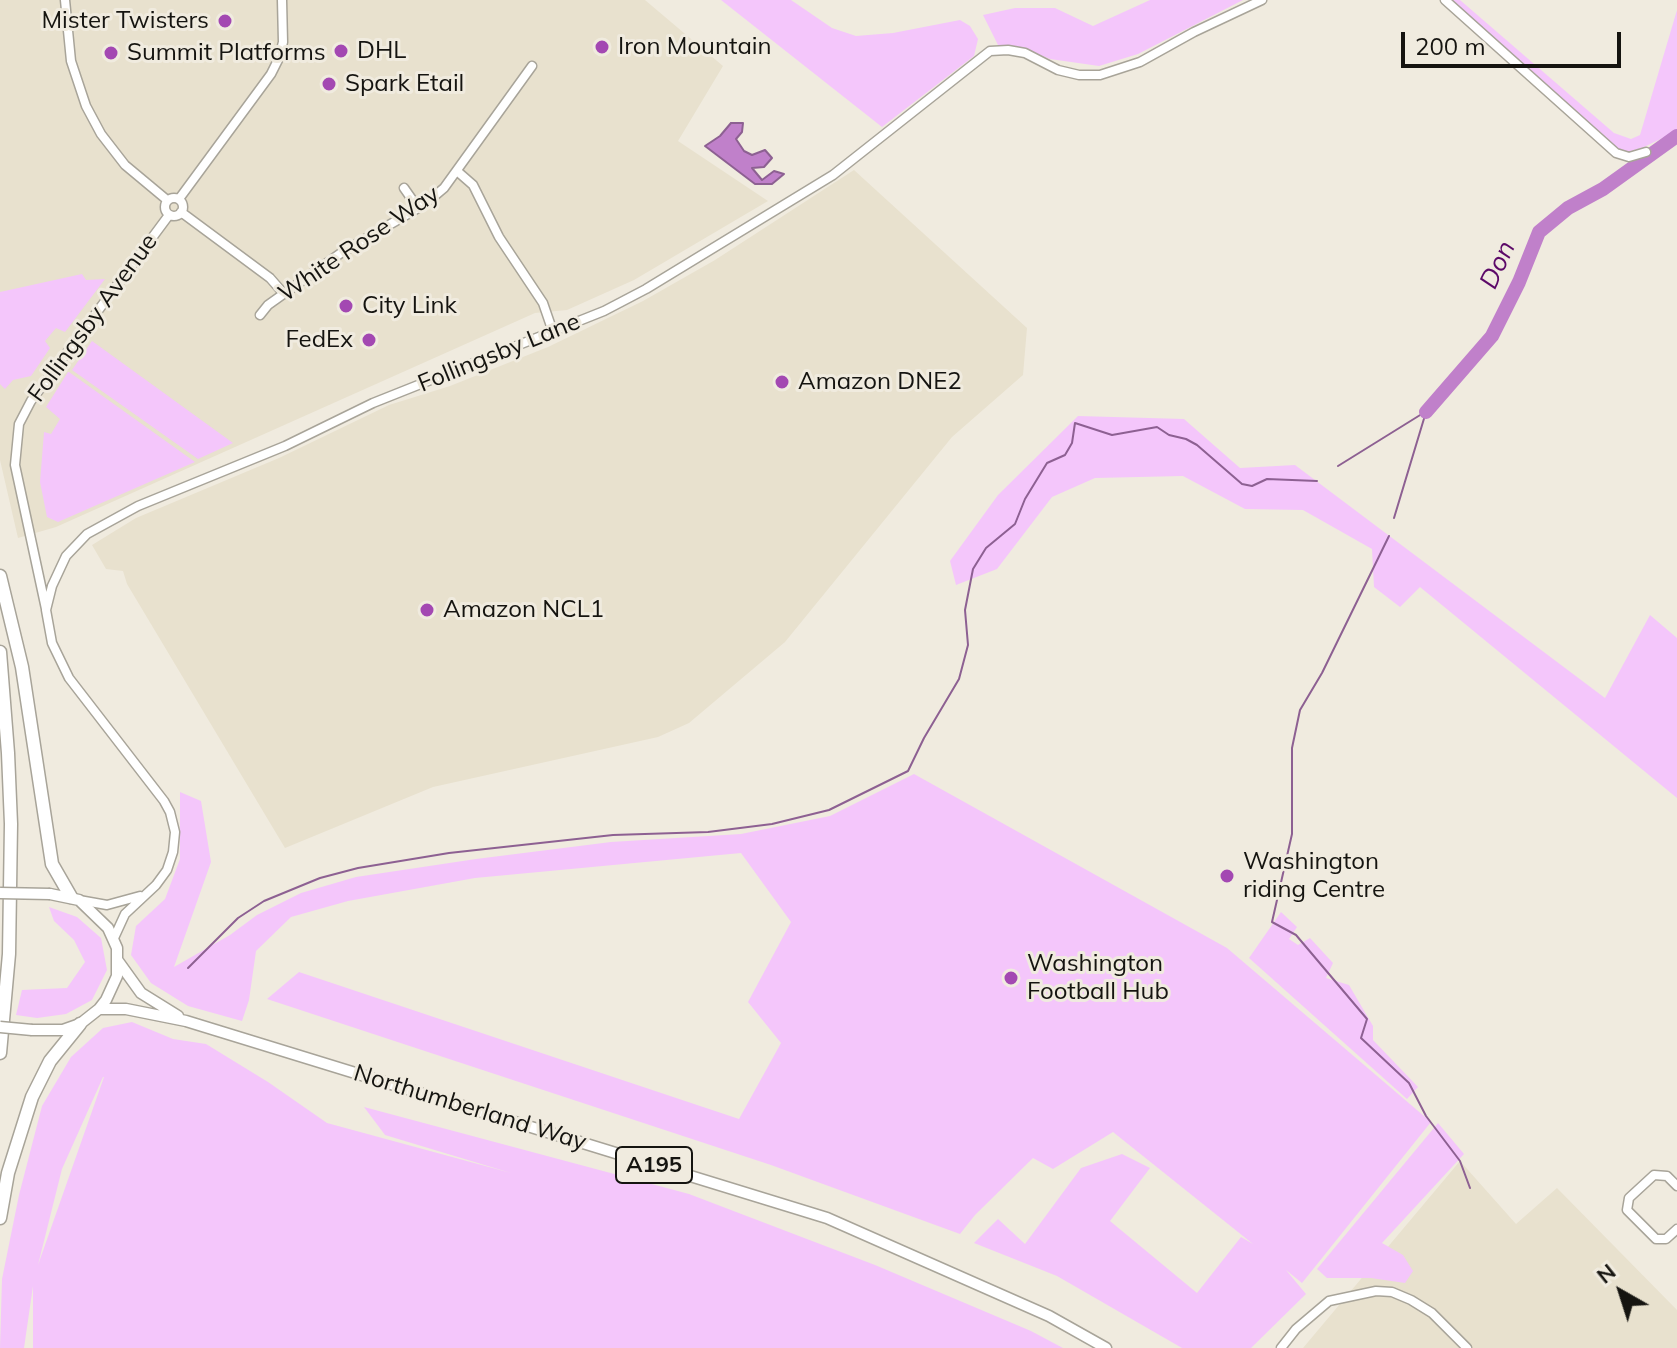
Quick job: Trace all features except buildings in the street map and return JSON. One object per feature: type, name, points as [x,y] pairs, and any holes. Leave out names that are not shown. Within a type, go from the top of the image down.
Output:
[{"type":"highway","points":[[0,576],[22,667],[52,864],[75,899]]},
{"type":"highway","points":[[0,652],[11,824],[9,954],[0,1053]]},
{"type":"highway","points":[[0,1218],[8,1173],[32,1097],[50,1061],[80,1024]]},
{"type":"main road","points":[[0,893],[50,894],[75,899],[108,928],[114,938],[118,961],[112,989],[99,1009],[80,1024],[63,1030],[0,1027]]},
{"type":"main road","name":"Northumberland Way","points":[[118,961],[141,993],[186,1021]]},
{"type":"main road","name":"Northumberland Way","points":[[99,1009],[126,1009],[186,1021],[827,1218],[1049,1316],[1106,1348]]},
{"type":"street","points":[[65,0],[71,61],[86,106],[101,134],[125,165],[167,200]]},
{"type":"street","points":[[179,199],[275,66],[283,42],[282,0]]},
{"type":"street","name":"Follingsby Lane","points":[[46,610],[54,581],[66,556],[98,526],[138,506],[285,446],[373,403],[553,332],[646,289],[833,175],[990,51],[1025,53],[1058,70],[1079,75],[1100,75],[1140,62],[1262,0]]},
{"type":"street","points":[[1445,0],[1616,153],[1629,157],[1646,152]]},
{"type":"street","name":"White Rose Way","points":[[260,315],[341,253],[418,208],[444,188],[532,66]]},
{"type":"street","name":"White Rose Way","points":[[457,171],[473,185],[499,237],[543,303],[553,332]]},
{"type":"street","points":[[404,188],[418,208]]},
{"type":"street","points":[[172,197],[179,199],[183,205],[181,212],[176,216],[169,215],[165,208],[167,200],[172,197]]},
{"type":"street","points":[[181,212],[270,278],[284,294]]},
{"type":"street","name":"Follingsby Avenue","points":[[46,610],[15,465],[19,424],[39,390],[169,215]]},
{"type":"street","points":[[46,610],[52,643],[63,669],[170,812],[175,832],[171,862],[156,885],[125,914],[114,938]]},
{"type":"street","points":[[75,899],[107,905],[144,895]]},
{"type":"street","points":[[1677,1186],[1667,1176],[1654,1175],[1629,1198],[1627,1204],[1630,1215],[1651,1237],[1666,1239],[1677,1229]]},
{"type":"street","points":[[1281,1348],[1296,1329],[1329,1301],[1376,1291],[1392,1292],[1432,1313],[1467,1348]]},
{"type":"shaded area","points":[[0,0],[645,0],[723,66],[678,141],[768,201],[634,280],[567,310],[535,313],[56,527],[18,538],[0,460]]},
{"type":"shaded area","points":[[721,0],[791,0],[832,28],[856,36],[893,33],[960,20],[970,26],[978,39],[974,56],[882,127]]},
{"type":"shaded area","points":[[1150,0],[1243,0],[1138,54],[1099,66],[1050,59],[1022,48],[998,45],[983,15],[1015,8],[1055,8],[1093,26]]},
{"type":"shaded area","points":[[1448,0],[1460,0],[1614,133],[1631,139],[1640,135],[1677,10],[1677,131],[1625,153],[1606,142]]},
{"type":"shaded area","points":[[731,123],[743,123],[742,132],[736,139],[744,151],[752,155],[765,150],[772,158],[764,167],[752,168],[762,180],[774,171],[784,174],[772,184],[755,184],[705,146],[720,136]]},
{"type":"shaded area","points":[[854,170],[1027,328],[1023,375],[952,437],[785,642],[689,723],[658,737],[433,787],[285,848],[127,584],[123,571],[106,569],[92,545],[136,518],[279,458],[389,405],[450,386],[548,347],[643,301],[715,260]]},
{"type":"shaded area","points":[[82,274],[86,280],[105,279],[65,332],[56,328],[45,341],[50,348],[31,376],[13,380],[5,389],[0,384],[0,292]]},
{"type":"shaded area","points":[[92,341],[233,443],[198,459],[72,370]]},
{"type":"shaded area","points":[[68,372],[195,462],[58,522],[47,517],[40,482],[44,432],[51,434],[60,419],[46,407]]},
{"type":"shaded area","points":[[1078,416],[1184,419],[1240,468],[1295,465],[1605,698],[1650,615],[1677,638],[1677,798],[1420,587],[1400,607],[1374,587],[1372,549],[1303,510],[1245,509],[1183,476],[1095,478],[1052,497],[997,569],[956,585],[950,561],[998,495]]},
{"type":"shaded area","points":[[914,774],[1227,948],[1431,1122],[1302,1283],[1286,1270],[1306,1294],[1251,1348],[1182,1348],[1057,1276],[974,1243],[998,1219],[1025,1244],[1081,1168],[1122,1154],[1150,1168],[1110,1221],[1197,1293],[1241,1237],[1253,1244],[1113,1132],[1053,1169],[1033,1158],[960,1234],[771,1165],[267,999],[299,972],[739,1119],[781,1043],[748,1002],[791,922],[741,853],[475,878],[348,901],[291,917],[256,951],[249,1000],[242,1021],[188,1006],[151,983],[131,955],[136,926],[165,899],[180,859],[180,792],[201,801],[211,862],[174,967],[230,935],[257,915],[301,893],[356,877],[611,842],[741,834],[830,816]]},
{"type":"shaded area","points":[[49,907],[77,917],[101,938],[107,970],[92,1000],[66,1014],[37,1018],[16,1015],[22,990],[67,988],[85,962],[74,940],[54,921]]},
{"type":"shaded area","points":[[1281,912],[1297,927],[1289,939],[1298,945],[1310,938],[1333,963],[1326,978],[1349,985],[1373,1026],[1373,1040],[1418,1087],[1407,1099],[1249,958]]},
{"type":"shaded area","points":[[132,1022],[173,1039],[206,1044],[327,1123],[511,1173],[385,1135],[364,1107],[689,1194],[875,1265],[1031,1331],[1063,1348],[33,1348],[33,1286],[24,1348],[0,1348],[2,1279],[42,1106],[71,1057],[103,1028]],"holes":[[[104,1077],[38,1265],[62,1169]]]},
{"type":"shaded area","points":[[1438,1123],[1464,1154],[1382,1243],[1403,1255],[1413,1271],[1405,1283],[1371,1278],[1327,1278],[1317,1269]]},
{"type":"shaded area","points":[[1460,1161],[1516,1224],[1557,1188],[1677,1310],[1677,1348],[1303,1348]]},
{"type":"waterway","name":"Don","points":[[1426,412],[1492,336],[1539,232],[1568,208],[1603,189],[1677,136]]},
{"type":"waterway","points":[[1338,466],[1425,412]]},
{"type":"waterway","points":[[1394,518],[1426,412]]},
{"type":"waterway","points":[[188,968],[238,918],[264,901],[320,878],[358,868],[449,853],[613,835],[708,832],[772,824],[829,810],[908,771],[959,679],[968,645],[965,610],[973,569],[986,548],[1015,524],[1025,499],[1047,463],[1065,455],[1072,443],[1075,423],[1112,435],[1157,427],[1197,445],[1242,484],[1252,486],[1267,479],[1317,481]]},
{"type":"waterway","points":[[1389,536],[1322,673],[1300,710],[1292,748],[1292,834],[1272,922],[1296,935],[1367,1019],[1361,1038],[1409,1083],[1426,1116],[1460,1161],[1470,1188]]},
{"type":"place","name":"Mister Twisters","points":[[225,21]]},
{"type":"place","name":"Iron Mountain","points":[[602,47]]},
{"type":"place","name":"DHL","points":[[341,51]]},
{"type":"place","name":"Summit Platforms","points":[[111,53]]},
{"type":"place","name":"Spark Etail","points":[[329,84]]},
{"type":"place","name":"City Link","points":[[346,306]]},
{"type":"place","name":"FedEx","points":[[369,340]]},
{"type":"place","name":"Amazon DNE2","points":[[782,382]]},
{"type":"place","name":"Amazon NCL1","points":[[427,610]]},
{"type":"place","name":"Washington riding Centre","points":[[1227,876]]},
{"type":"place","name":"Washington Football Hub","points":[[1011,978]]}]
